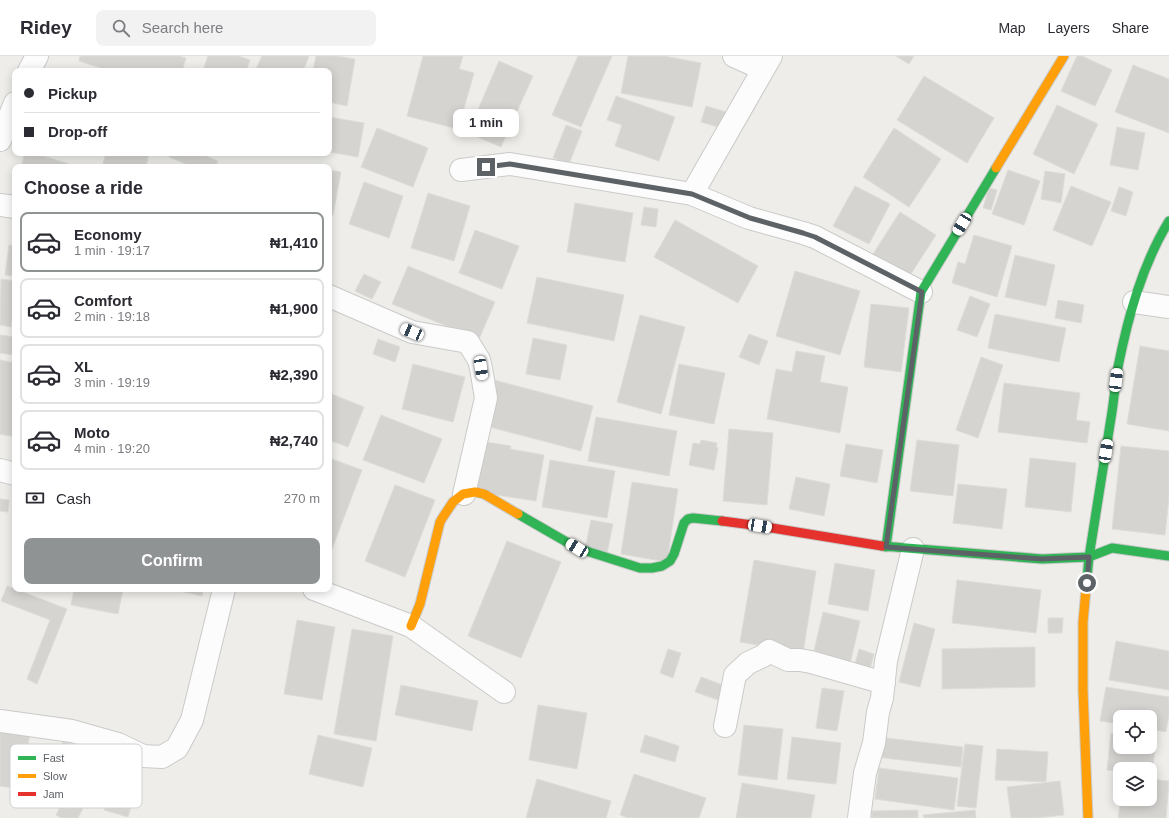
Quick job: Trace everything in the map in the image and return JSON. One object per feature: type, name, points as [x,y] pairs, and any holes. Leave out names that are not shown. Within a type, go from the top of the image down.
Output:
[{"type":"street","points":[[30,68],[37,56]]},
{"type":"street","points":[[692,194],[767,62],[734,56]]},
{"type":"street","points":[[886,547],[922,292],[1064,56]]},
{"type":"street","points":[[0,140],[12,110]]},
{"type":"street","points":[[462,170],[510,164],[692,194],[750,218],[815,237],[922,292]]},
{"type":"street","points":[[0,205],[12,207]]},
{"type":"street","points":[[1088,818],[1083,690],[1083,622],[1089,557],[1118,368],[1134,302],[1145,270],[1159,237],[1169,221]]},
{"type":"street","points":[[332,297],[412,332],[468,342],[479,360],[486,398],[464,494]]},
{"type":"street","points":[[1134,302],[1169,307]]},
{"type":"street","points":[[0,470],[12,473]]},
{"type":"street","points":[[411,626],[420,604],[440,522],[446,510],[453,502],[464,494],[474,492],[484,494],[577,548],[640,568],[662,566],[670,561],[674,554],[684,523],[688,519],[693,518],[760,526],[886,547],[913,550],[1042,559],[1089,557],[1112,548],[1169,556]]},
{"type":"street","points":[[859,818],[865,773],[874,743],[876,724],[882,698],[886,661],[913,550]]},
{"type":"street","points":[[142,756],[162,757],[177,748],[192,720],[223,592]]},
{"type":"street","points":[[322,592],[411,626],[504,692]]},
{"type":"street","points":[[725,726],[736,675],[748,663],[768,652],[788,660],[811,662],[884,683]]},
{"type":"street","points":[[0,721],[72,731],[118,744]]},
{"type":"building","points":[[80,56],[179,56],[186,58],[183,68],[101,68],[79,61]]},
{"type":"building","points":[[208,56],[238,56],[250,60],[247,68],[204,68]]},
{"type":"building","points":[[262,56],[309,56],[304,68],[256,68]]},
{"type":"building","points":[[316,56],[336,56],[355,59],[347,106],[332,103],[332,68],[314,68]]},
{"type":"building","points":[[423,56],[463,56],[459,69],[474,73],[458,129],[407,116]]},
{"type":"building","points":[[578,56],[612,56],[581,127],[552,115]]},
{"type":"building","points":[[628,56],[664,56],[701,63],[692,107],[621,93]]},
{"type":"building","points":[[896,56],[914,56],[909,64]]},
{"type":"building","points":[[1077,56],[1082,56],[1112,70],[1095,106],[1061,91]]},
{"type":"building","points":[[499,61],[533,76],[501,147],[468,133]]},
{"type":"building","points":[[1133,65],[1169,79],[1169,133],[1115,112]]},
{"type":"building","points":[[924,76],[994,118],[967,163],[897,120]]},
{"type":"building","points":[[616,96],[675,117],[659,161],[615,146],[622,125],[607,120]]},
{"type":"building","points":[[1057,105],[1098,124],[1074,174],[1033,154]]},
{"type":"building","points":[[706,106],[726,112],[721,128],[701,122]]},
{"type":"building","points":[[332,118],[364,123],[358,157],[332,153]]},
{"type":"building","points":[[566,125],[582,131],[569,164],[553,158]]},
{"type":"building","points":[[1117,127],[1145,133],[1138,170],[1110,165]]},
{"type":"building","points":[[377,128],[428,148],[413,187],[361,167]]},
{"type":"building","points":[[894,128],[941,159],[909,207],[863,177]]},
{"type":"building","points":[[24,156],[43,156],[69,164],[22,164]]},
{"type":"building","points":[[105,156],[148,156],[147,164],[103,164]]},
{"type":"building","points":[[206,156],[218,161],[216,164],[186,164],[169,157]]},
{"type":"building","points":[[332,170],[341,172],[332,215]]},
{"type":"building","points":[[1008,170],[1040,181],[1024,225],[992,214]]},
{"type":"building","points":[[1045,171],[1065,174],[1061,203],[1041,199]]},
{"type":"building","points":[[364,182],[403,196],[389,238],[349,224]]},
{"type":"building","points":[[855,186],[890,204],[869,244],[833,226]]},
{"type":"building","points":[[1071,186],[1111,202],[1092,246],[1053,230]]},
{"type":"building","points":[[1119,187],[1133,192],[1126,216],[1111,211]]},
{"type":"building","points":[[989,188],[997,190],[991,210],[983,208]]},
{"type":"building","points":[[428,193],[470,206],[454,261],[411,248]]},
{"type":"building","points":[[575,203],[633,213],[625,262],[567,252]]},
{"type":"building","points":[[644,207],[658,209],[656,227],[641,225]]},
{"type":"building","points":[[900,212],[936,235],[909,277],[873,254]]},
{"type":"building","points":[[675,220],[758,266],[738,303],[654,257]]},
{"type":"building","points":[[475,230],[519,246],[502,289],[459,273]]},
{"type":"building","points":[[974,235],[1012,246],[997,297],[952,283],[958,262],[965,264]]},
{"type":"building","points":[[9,245],[12,246],[12,276],[5,275]]},
{"type":"building","points":[[1015,255],[1055,265],[1046,306],[1005,297]]},
{"type":"building","points":[[408,266],[495,302],[479,339],[392,304]]},
{"type":"building","points":[[795,271],[860,291],[840,355],[776,336]]},
{"type":"building","points":[[364,274],[381,282],[372,299],[355,291]]},
{"type":"building","points":[[537,277],[624,295],[614,341],[527,323]]},
{"type":"building","points":[[1,279],[12,281],[11,327],[0,325]]},
{"type":"building","points":[[970,296],[990,304],[977,337],[957,330]]},
{"type":"building","points":[[1058,300],[1084,305],[1081,323],[1055,318]]},
{"type":"building","points":[[871,304],[909,308],[901,372],[864,367]]},
{"type":"building","points":[[995,314],[1066,328],[1059,362],[988,348]]},
{"type":"building","points":[[640,315],[685,327],[661,414],[617,402]]},
{"type":"building","points":[[749,334],[768,341],[759,365],[739,357]]},
{"type":"building","points":[[0,335],[12,337],[12,355],[0,353]]},
{"type":"building","points":[[533,338],[567,345],[560,380],[526,374]]},
{"type":"building","points":[[378,339],[400,347],[395,362],[373,354]]},
{"type":"building","points":[[1140,346],[1169,351],[1169,431],[1127,424]]},
{"type":"building","points":[[796,351],[825,356],[820,382],[848,387],[840,433],[767,419],[776,369],[792,372]]},
{"type":"building","points":[[981,357],[1003,365],[978,438],[956,430]]},
{"type":"building","points":[[0,360],[12,362],[12,436],[0,434]]},
{"type":"building","points":[[413,364],[465,377],[453,422],[402,409]]},
{"type":"building","points":[[679,364],[725,373],[714,424],[669,415]]},
{"type":"building","points":[[494,380],[593,406],[581,451],[482,425]]},
{"type":"building","points":[[1004,383],[1080,393],[1076,420],[1090,422],[1087,443],[998,432]]},
{"type":"building","points":[[332,394],[364,407],[348,447],[332,441]]},
{"type":"building","points":[[381,415],[442,439],[424,483],[363,460]]},
{"type":"building","points":[[596,417],[677,431],[669,476],[588,461]]},
{"type":"building","points":[[729,429],[773,433],[767,505],[723,501]]},
{"type":"building","points":[[701,440],[717,443],[716,447],[718,448],[714,470],[689,465],[693,443],[700,444]]},
{"type":"building","points":[[917,440],[959,445],[953,496],[910,491]]},
{"type":"building","points":[[479,441],[511,446],[510,449],[544,455],[536,501],[471,491]]},
{"type":"building","points":[[846,444],[883,450],[877,483],[840,476]]},
{"type":"building","points":[[1121,446],[1169,451],[1169,497],[1165,535],[1112,529]]},
{"type":"building","points":[[1030,458],[1076,463],[1071,512],[1025,507]]},
{"type":"building","points":[[332,459],[362,470],[332,549]]},
{"type":"building","points":[[550,460],[615,471],[607,518],[542,507]]},
{"type":"building","points":[[796,477],[830,484],[824,516],[789,509]]},
{"type":"building","points":[[632,482],[678,489],[667,562],[621,554]]},
{"type":"building","points":[[958,484],[1007,489],[1002,529],[953,523]]},
{"type":"building","points":[[395,485],[435,500],[405,577],[365,561]]},
{"type":"building","points":[[0,499],[9,500],[8,512],[0,511]]},
{"type":"building","points":[[591,520],[613,524],[607,553],[585,549]]},
{"type":"building","points":[[507,541],[561,562],[521,658],[468,636]]},
{"type":"building","points":[[754,560],[816,571],[803,653],[740,642]]},
{"type":"building","points":[[835,563],[875,570],[868,611],[828,604]]},
{"type":"building","points":[[957,580],[1041,590],[1036,633],[952,623]]},
{"type":"building","points":[[7,586],[12,588],[12,592],[23,592],[67,609],[37,684],[27,679],[50,620],[1,601]]},
{"type":"building","points":[[73,592],[122,592],[118,614],[71,605]]},
{"type":"building","points":[[184,592],[203,592],[202,596]]},
{"type":"building","points":[[823,612],[860,621],[850,664],[813,655]]},
{"type":"building","points":[[1048,618],[1063,618],[1062,633],[1048,633]]},
{"type":"building","points":[[297,620],[335,627],[322,700],[284,694]]},
{"type":"building","points":[[914,623],[935,629],[920,687],[899,682]]},
{"type":"building","points":[[352,629],[393,636],[376,741],[334,734]]},
{"type":"building","points":[[1116,641],[1169,651],[1169,690],[1109,680]]},
{"type":"building","points":[[1035,647],[1035,687],[942,689],[942,649]]},
{"type":"building","points":[[668,649],[681,653],[673,678],[660,673]]},
{"type":"building","points":[[859,649],[874,654],[870,669],[855,664]]},
{"type":"building","points":[[701,677],[726,686],[721,701],[695,692]]},
{"type":"building","points":[[401,685],[478,701],[472,731],[395,715]]},
{"type":"building","points":[[1106,687],[1169,697],[1169,715],[1166,732],[1157,730],[1157,710],[1113,710],[1113,723],[1100,721]]},
{"type":"building","points":[[822,688],[844,691],[837,731],[816,728]]},
{"type":"building","points":[[538,705],[587,713],[577,769],[529,760]]},
{"type":"building","points":[[0,721],[31,726],[28,744],[10,744],[10,787],[0,786]]},
{"type":"building","points":[[744,725],[783,729],[777,780],[738,775]]},
{"type":"building","points":[[1111,733],[1113,733],[1113,754],[1154,754],[1153,762],[1113,762],[1113,770],[1107,770]]},
{"type":"building","points":[[318,735],[372,748],[363,787],[309,774]]},
{"type":"building","points":[[645,735],[679,746],[675,762],[640,752]]},
{"type":"building","points":[[792,737],[841,743],[836,784],[787,779]]},
{"type":"building","points":[[878,737],[963,747],[961,767],[876,757]]},
{"type":"building","points":[[63,741],[71,744],[62,744]]},
{"type":"building","points":[[965,744],[983,746],[976,808],[957,806]]},
{"type":"building","points":[[997,749],[1048,752],[1046,782],[995,780]]},
{"type":"building","points":[[879,768],[958,778],[954,810],[875,799]]},
{"type":"building","points":[[634,774],[706,798],[699,818],[628,818],[620,815]]},
{"type":"building","points":[[537,779],[611,801],[606,818],[526,818]]},
{"type":"building","points":[[1157,780],[1169,781],[1166,818],[1118,818],[1120,806],[1157,806]]},
{"type":"building","points":[[1060,781],[1064,815],[1036,818],[1011,818],[1007,787]]},
{"type":"building","points":[[742,783],[815,795],[811,818],[736,818]]},
{"type":"building","points":[[60,808],[83,808],[78,818],[61,818],[56,815]]},
{"type":"building","points":[[105,808],[131,808],[128,817],[104,810]]},
{"type":"building","points":[[918,810],[918,818],[872,818],[872,811]]},
{"type":"building","points":[[975,810],[976,818],[924,818],[923,815]]},
{"type":"traffic: fast","points":[[886,547],[921,292],[996,168]]},
{"type":"traffic: fast","points":[[1087,578],[1122,348],[1131,310],[1144,273],[1159,238],[1169,221]]},
{"type":"traffic: fast","points":[[518,514],[577,548],[640,568],[662,566],[670,561],[674,554],[684,523],[688,519],[693,518],[722,521]]},
{"type":"traffic: fast","points":[[882,546],[1042,559],[1089,557],[1112,548],[1169,556]]},
{"type":"traffic: slow","points":[[996,168],[1064,56]]},
{"type":"traffic: slow","points":[[411,626],[420,604],[440,522],[453,502],[463,494],[475,492],[484,494],[518,514]]},
{"type":"traffic: slow","points":[[1087,578],[1083,622],[1083,690],[1088,818]]},
{"type":"traffic: jam","points":[[722,521],[882,546]]},
{"type":"route","points":[[486,167],[510,164],[692,194],[750,218],[815,237],[922,292],[919,304],[917,330],[886,547],[1042,559],[1089,557],[1087,583]]}]
